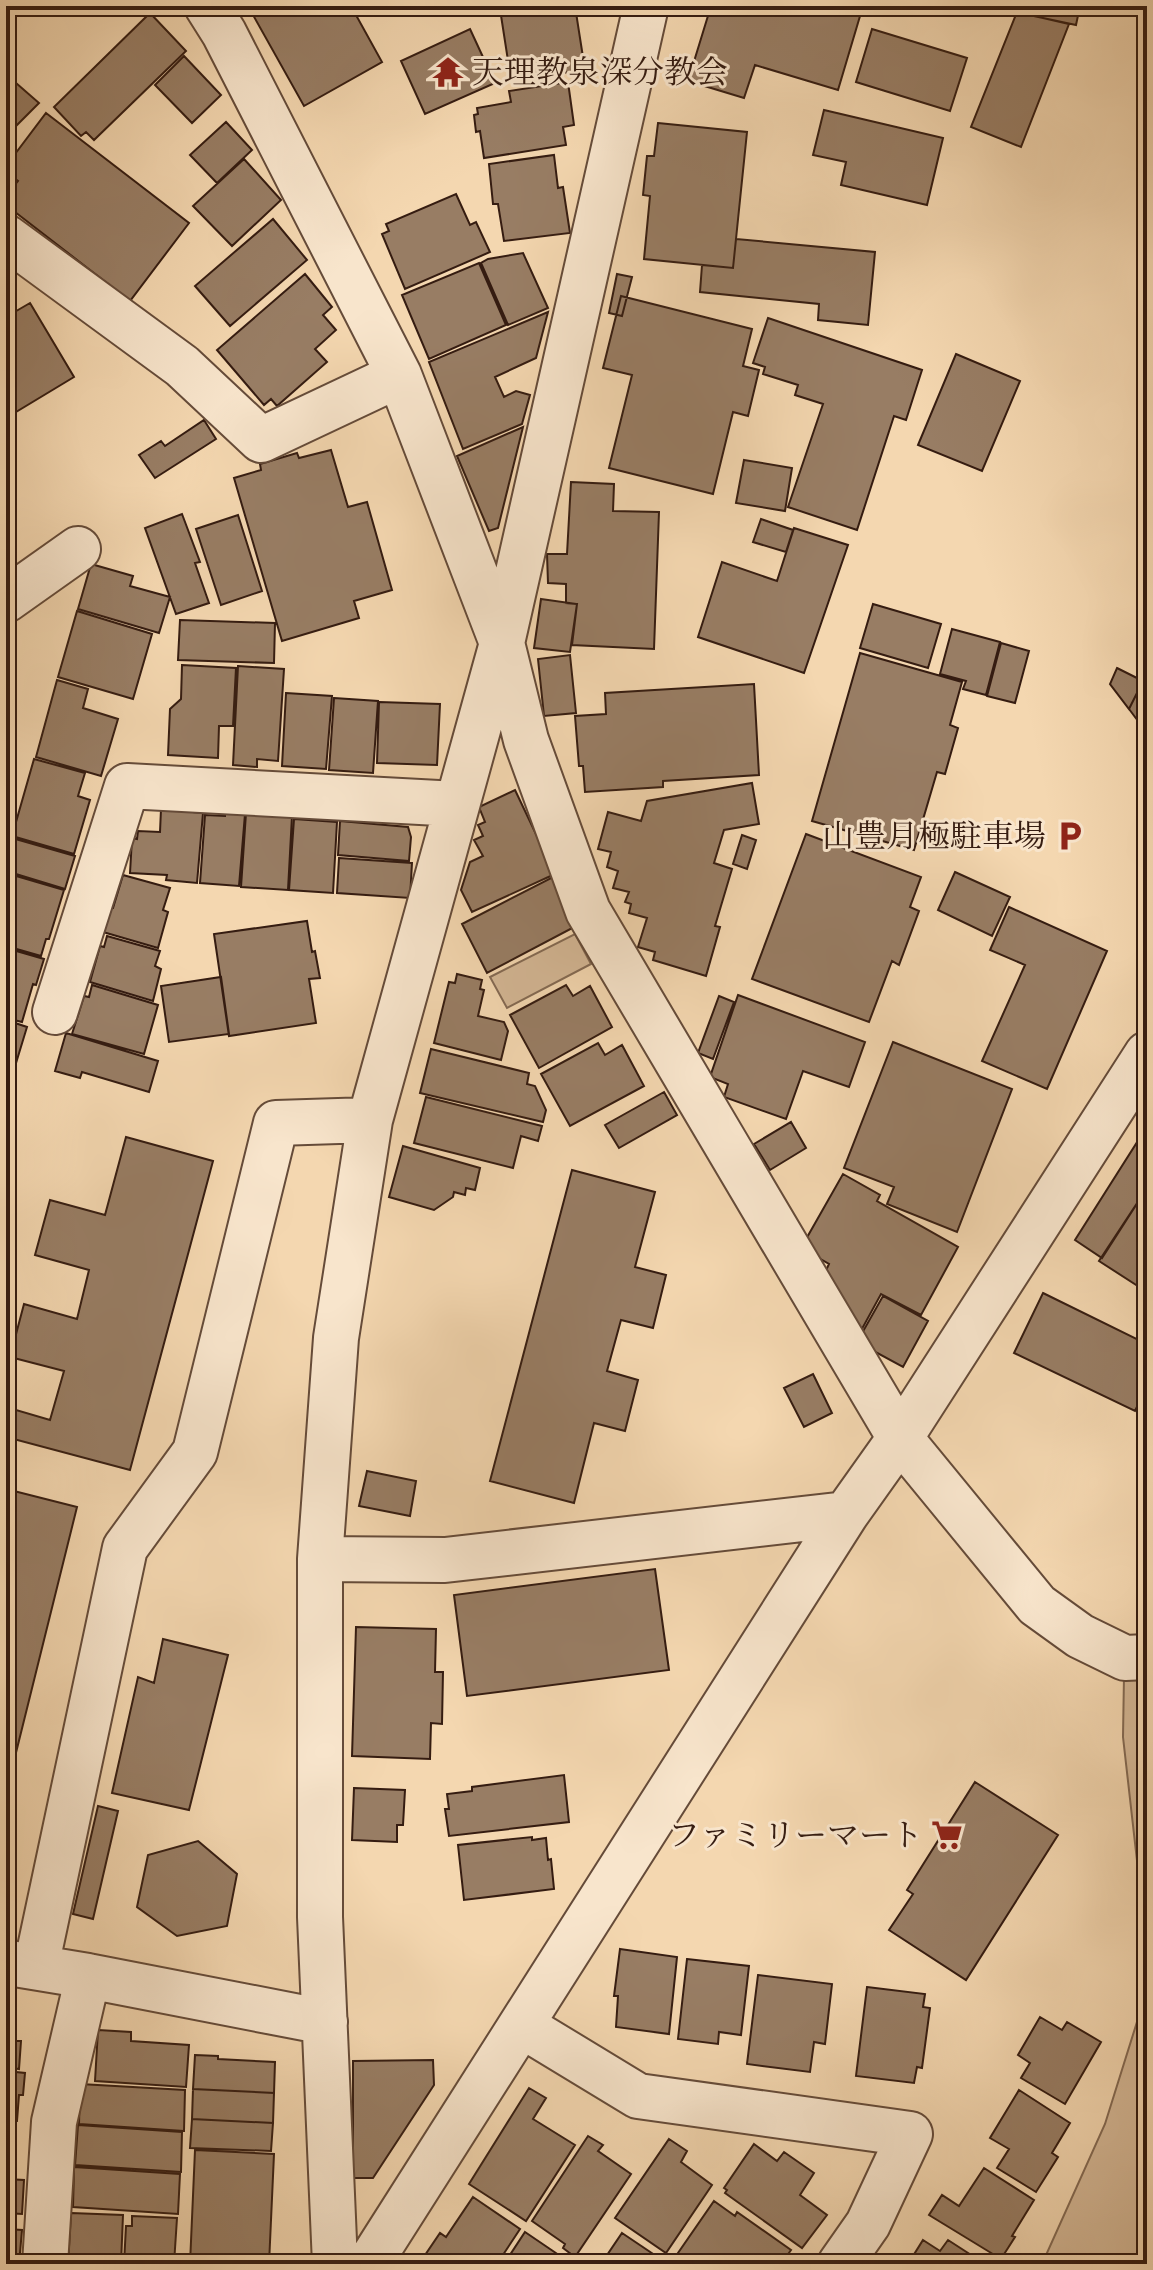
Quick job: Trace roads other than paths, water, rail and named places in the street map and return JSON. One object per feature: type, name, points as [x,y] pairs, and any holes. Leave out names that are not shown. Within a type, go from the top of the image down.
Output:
[{"type":"street","points":[[207,6],[399,375],[502,643],[526,740],[588,911],[900,1438],[1037,1605],[1080,1636],[1125,1658],[1147,1657]]},
{"type":"street","points":[[335,2264],[320,1917],[320,1559],[336,1338],[370,1120],[502,643],[646,6]]},
{"type":"street","points":[[6,237],[182,366],[261,440],[399,375]]},
{"type":"street","points":[[6,600],[78,549]]},
{"type":"street","points":[[55,1012],[127,786],[457,804]]},
{"type":"street","points":[[369,2264],[846,1514],[900,1438],[1147,1054]]},
{"type":"street","points":[[325,2022],[21,1965],[125,1548],[195,1452],[276,1123],[370,1120]]},
{"type":"street","points":[[320,1559],[445,1560],[846,1514]]},
{"type":"street","points":[[45,2264],[54,2122],[88,1976]]},
{"type":"street","points":[[521,2025],[638,2096],[910,2134],[868,2224],[840,2264]]},
{"type":"place","name":"天理教泉深分教会","points":[[448,72]]},
{"type":"place","name":"山豊月極駐車場","points":[[1070,836]]},
{"type":"place","name":"ファミリーマート","points":[[947,1835]]}]
